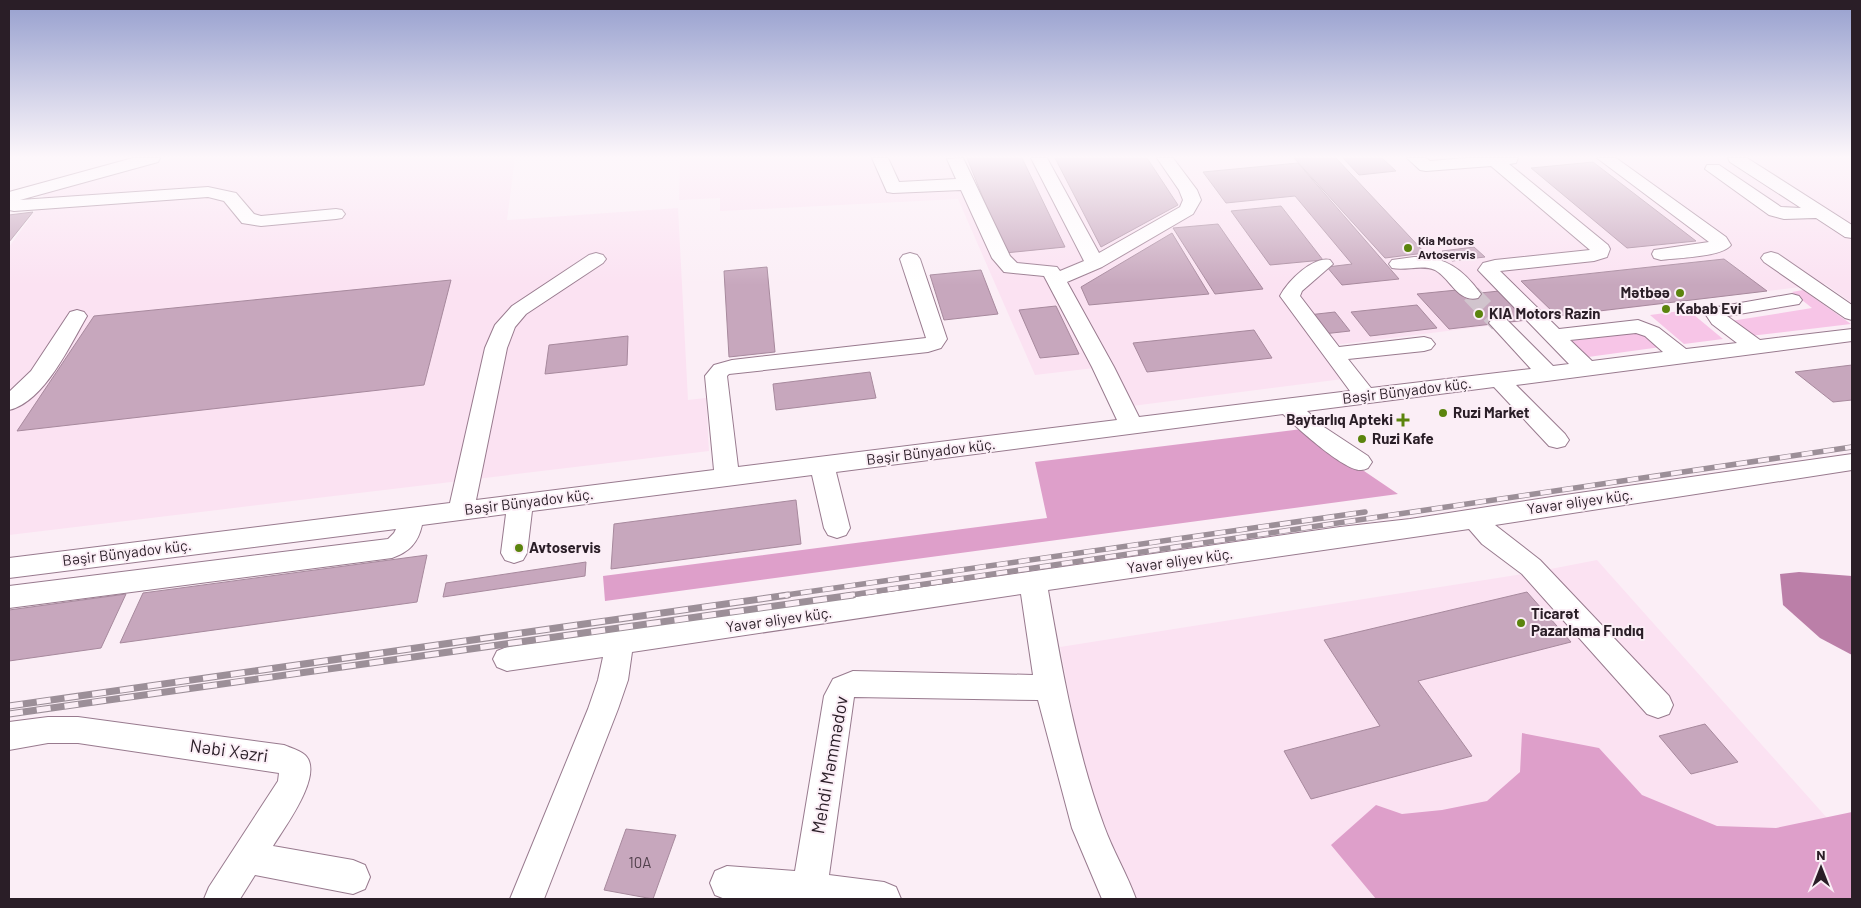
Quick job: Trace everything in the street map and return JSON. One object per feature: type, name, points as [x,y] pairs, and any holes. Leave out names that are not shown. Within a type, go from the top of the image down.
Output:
[{"type":"street","points":[[10,200],[14,206],[92,200]]},
{"type":"street","points":[[233,200],[248,219],[261,221],[336,214]]},
{"type":"street","points":[[975,200],[1002,258],[1011,268],[1050,271],[1103,367],[1132,427]]},
{"type":"street","points":[[1062,200],[1095,262]]},
{"type":"street","points":[[1056,280],[1095,262],[1187,210],[1192,200]]},
{"type":"street","points":[[1543,200],[1601,249],[1600,253],[1490,267],[1488,270],[1587,369]]},
{"type":"street","points":[[1661,254],[1722,245],[1719,240],[1664,200]]},
{"type":"street","points":[[1758,200],[1774,212],[1784,214],[1820,213]]},
{"type":"street","points":[[1801,200],[1852,233]]},
{"type":"street","points":[[1771,258],[1852,314]]},
{"type":"street","points":[[461,511],[496,348],[505,325],[519,310],[596,259]]},
{"type":"street","points":[[726,477],[725,449],[716,376],[718,372],[723,368],[735,366],[934,343],[937,339],[910,259]]},
{"type":"street","points":[[1399,264],[1438,263],[1445,267],[1471,294]]},
{"type":"street","points":[[1323,264],[1294,288],[1290,296],[1365,396]]},
{"type":"street","points":[[1756,347],[1719,320],[1716,315],[1719,312],[1792,300]]},
{"type":"street","points":[[9,403],[26,391],[35,380],[78,316]]},
{"type":"street","points":[[1499,323],[1548,374]]},
{"type":"street","points":[[1554,336],[1638,326],[1652,332],[1682,357]]},
{"type":"street","name":"Bəşir Bünyadov küç.","points":[[9,568],[1852,335]]},
{"type":"street","points":[[1332,354],[1424,344]]},
{"type":"street","points":[[1499,380],[1557,440]]},
{"type":"street","points":[[1289,406],[1316,433],[1360,462]]},
{"type":"street","name":"Yavər Əliyev küç.","points":[[507,659],[1340,537],[1410,529],[1852,462]]},
{"type":"street","points":[[822,465],[837,528]]},
{"type":"street","points":[[514,553],[520,503]]},
{"type":"street","points":[[9,597],[392,548],[400,545],[406,539],[411,517]]},
{"type":"street","points":[[1474,518],[1491,537],[1535,572],[1658,706]]},
{"type":"street","points":[[209,571],[221,541]]},
{"type":"street","points":[[1032,583],[1050,688],[1088,828],[1119,899]]},
{"type":"street","points":[[527,899],[603,709],[613,680],[620,643]]},
{"type":"street","name":"Mehdi Məmmədov","points":[[808,894],[839,696],[843,688],[853,684],[1050,688]]},
{"type":"street","name":"Nəbi Xəzri","points":[[9,736],[48,730],[78,730],[284,759],[295,766],[295,777],[289,791],[249,858],[221,899]]},
{"type":"street","points":[[249,858],[353,877]]},
{"type":"street","points":[[727,883],[808,894],[884,899]]},
{"type":"shaded area","points":[[41,200],[510,200],[507,220],[678,208],[688,400],[706,398],[709,451],[9,535],[9,247]]},
{"type":"shaded area","points":[[720,200],[931,200],[720,211]]},
{"type":"shaded area","points":[[959,200],[1852,200],[1852,303],[1825,284],[1326,346],[1343,379],[1132,406],[1103,367],[1035,375]]},
{"type":"shaded area","points":[[1803,290],[1851,324],[1750,336],[1731,321],[1812,308],[1792,292]]},
{"type":"shaded area","points":[[1688,310],[1723,339],[1684,344],[1650,315]]},
{"type":"shaded area","points":[[1644,332],[1661,347],[1588,357],[1570,341]]},
{"type":"shaded area","points":[[1302,429],[1398,494],[605,601],[603,576],[1047,518],[1035,462]]},
{"type":"shaded area","points":[[1597,560],[1852,846],[1852,899],[1128,899],[1092,818],[1060,647],[1535,572]]},
{"type":"shaded area","points":[[1799,572],[1852,576],[1852,655],[1820,638],[1783,605],[1780,574]]},
{"type":"shaded area","points":[[1522,733],[1599,748],[1642,795],[1717,826],[1776,828],[1852,812],[1852,899],[1376,899],[1331,845],[1376,805],[1402,814],[1442,810],[1487,801],[1520,772]]},
{"type":"building","points":[[984,200],[1042,200],[1065,247],[1005,253]]},
{"type":"building","points":[[1077,200],[1175,200],[1178,205],[1101,247]]},
{"type":"building","points":[[1224,200],[1252,200],[1226,203]]},
{"type":"building","points":[[1299,200],[1331,200],[1399,279],[1342,285],[1327,267],[1352,264]]},
{"type":"building","points":[[1333,200],[1376,200],[1425,253],[1385,258]]},
{"type":"building","points":[[1570,200],[1643,200],[1696,241],[1627,248]]},
{"type":"building","points":[[1281,206],[1323,260],[1270,265],[1231,211]]},
{"type":"building","points":[[33,212],[9,242],[9,215]]},
{"type":"building","points":[[1218,224],[1263,289],[1215,294],[1173,228]]},
{"type":"building","points":[[1172,233],[1209,294],[1089,305],[1081,287]]},
{"type":"building","points":[[1474,247],[1485,257],[1452,261],[1442,251]]},
{"type":"building","points":[[1724,259],[1767,291],[1557,316],[1521,281]]},
{"type":"building","points":[[767,267],[775,352],[729,357],[724,271]]},
{"type":"building","points":[[981,270],[998,314],[944,320],[930,275]]},
{"type":"building","points":[[451,280],[424,385],[17,431],[94,316]]},
{"type":"building","points":[[1457,290],[1462,295],[1499,291],[1527,320],[1449,329],[1417,294]]},
{"type":"building","points":[[1417,305],[1437,328],[1370,336],[1351,312]]},
{"type":"building","points":[[1056,306],[1079,354],[1040,358],[1019,310]]},
{"type":"building","points":[[1335,312],[1350,331],[1323,334],[1308,315]]},
{"type":"building","points":[[1254,330],[1272,358],[1147,372],[1133,343]]},
{"type":"building","points":[[628,336],[627,365],[545,374],[549,345]]},
{"type":"building","points":[[1852,365],[1852,400],[1833,402],[1795,372]]},
{"type":"building","points":[[870,372],[876,398],[776,410],[773,384]]},
{"type":"building","points":[[796,500],[801,544],[611,569],[614,524]]},
{"type":"building","points":[[427,555],[417,602],[120,643],[143,593]]},
{"type":"building","points":[[586,562],[585,576],[443,597],[446,583]]},
{"type":"building","points":[[1527,592],[1571,642],[1418,681],[1472,756],[1311,799],[1284,751],[1380,726],[1324,640]]},
{"type":"building","points":[[126,594],[101,648],[9,661],[9,610]]},
{"type":"building","points":[[1705,724],[1738,762],[1691,774],[1659,736]]},
{"type":"building","points":[[626,829],[676,835],[653,899],[604,890]]},
{"type":"tunnel","points":[[1471,294],[1499,323]]},
{"type":"railway","points":[[844,596],[1852,447]]},
{"type":"railway","points":[[779,596],[1365,512]]},
{"type":"railway","points":[[9,706],[788,595]]},
{"type":"railway","points":[[9,714],[853,595]]},
{"type":"place","name":"Kia Motors Avtoservis","points":[[1408,248]]},
{"type":"place","name":"Mətbəə","points":[[1680,293]]},
{"type":"place","name":"Kabab Evi","points":[[1666,309]]},
{"type":"place","name":"KIA Motors Razin","points":[[1479,314]]},
{"type":"place","name":"Ruzi Market","points":[[1443,413]]},
{"type":"place","name":"Baytarlıq Apteki","points":[[1403,420]]},
{"type":"place","name":"Ruzi Kafe","points":[[1362,439]]},
{"type":"place","name":"Avtoservis","points":[[519,548]]},
{"type":"place","name":"Ticarət Pazarlama Fındıq","points":[[1521,623]]}]
